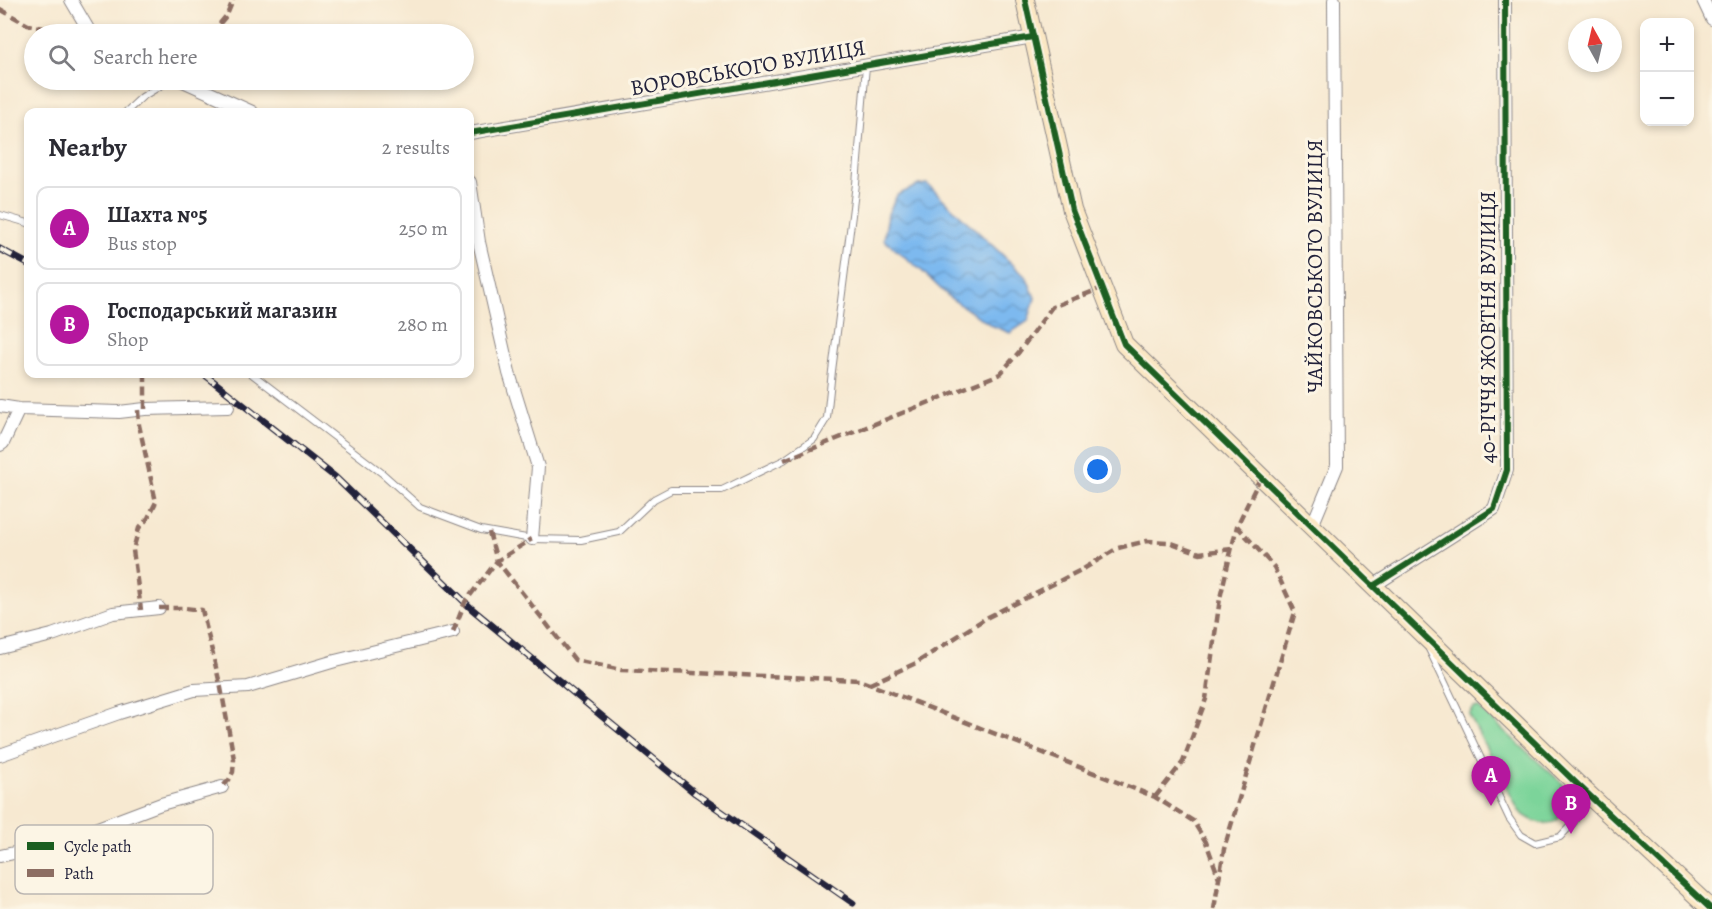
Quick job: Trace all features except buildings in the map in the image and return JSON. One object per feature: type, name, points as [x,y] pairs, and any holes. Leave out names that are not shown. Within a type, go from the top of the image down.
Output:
[{"type":"street","points":[[71,0],[85,24]]},
{"type":"street","points":[[1025,0],[1072,210],[1124,344],[1576,783],[1711,909]]},
{"type":"street","name":"ЧАЙКОВСЬКОГО ВУЛИЦЯ","points":[[1312,526],[1337,466],[1334,0]]},
{"type":"street","name":"40-РІЧЧЯ ЖОВТНЯ ВУЛИЦЯ","points":[[1373,586],[1494,509],[1508,470],[1505,0]]},
{"type":"street","points":[[1703,0],[1712,19]]},
{"type":"street","name":"ВОРОВСЬКОГО ВУЛИЦЯ","points":[[474,132],[1034,37]]},
{"type":"street","points":[[203,90],[243,108]]},
{"type":"street","points":[[474,209],[479,242],[509,373],[538,467],[532,539]]},
{"type":"street","points":[[0,406],[19,409],[119,412],[228,406]]},
{"type":"street","points":[[0,445],[19,409]]},
{"type":"street","points":[[0,648],[52,635],[113,613],[159,608]]},
{"type":"street","points":[[0,755],[119,713],[194,690],[248,687],[335,661],[453,632]]},
{"type":"street","points":[[105,825],[161,804],[222,787]]},
{"type":"street","points":[[0,856],[15,853]]},
{"type":"lane","points":[[257,378],[382,473],[420,507],[481,530],[532,539],[581,540],[619,532],[654,498],[670,490],[722,490],[784,460],[814,439],[827,418],[856,184],[867,66]]},
{"type":"lane","points":[[130,108],[154,90]]},
{"type":"lane","points":[[0,215],[24,222]]},
{"type":"lane","points":[[1421,632],[1509,818],[1521,835],[1535,843],[1560,837],[1574,822],[1579,812],[1576,783]]},
{"type":"green space","points":[[1474,708],[1479,708],[1563,784],[1567,800],[1563,812],[1554,822],[1542,823],[1530,819],[1519,811],[1469,715]]},
{"type":"water","points":[[927,184],[1027,278],[1035,298],[1028,321],[1010,333],[991,325],[949,297],[884,240],[888,214],[897,195],[919,185]]},
{"type":"railway","points":[[0,249],[24,262]]},
{"type":"railway","points":[[209,378],[335,477],[472,609],[695,793],[853,903]]},
{"type":"marked path","points":[[219,24],[227,15],[233,0]]},
{"type":"marked path","points":[[0,9],[26,24]]},
{"type":"marked path","points":[[784,460],[1000,374],[1052,307],[1102,288]]},
{"type":"marked path","points":[[145,378],[145,409]]},
{"type":"marked path","points":[[138,410],[139,425],[156,502],[148,518],[139,528],[133,550],[141,610]]},
{"type":"marked path","points":[[1214,909],[1224,849],[1295,612],[1274,567],[1237,526],[1261,476]]},
{"type":"marked path","points":[[1155,797],[1183,762],[1206,699],[1220,598],[1237,526]]},
{"type":"marked path","points":[[489,532],[497,561],[575,660],[621,670],[859,680],[1155,797],[1193,821],[1206,842],[1219,878]]},
{"type":"marked path","points":[[453,632],[465,602],[497,561],[532,539]]},
{"type":"marked path","points":[[870,684],[916,663],[986,618],[1085,568],[1118,548],[1147,541],[1169,542],[1200,553],[1232,549]]},
{"type":"marked path","points":[[159,608],[202,610],[221,688],[234,759],[233,772],[222,787]]},
{"type":"cycle path","points":[[1025,0],[1072,210],[1124,344],[1576,783],[1711,909]]},
{"type":"cycle path","points":[[1373,586],[1494,509],[1507,470],[1505,0]]},
{"type":"cycle path","points":[[474,132],[1033,37]]},
{"type":"place","name":"Шахта №5","points":[[1491,806]]},
{"type":"place","name":"Господарський магазин","points":[[1571,834]]}]
